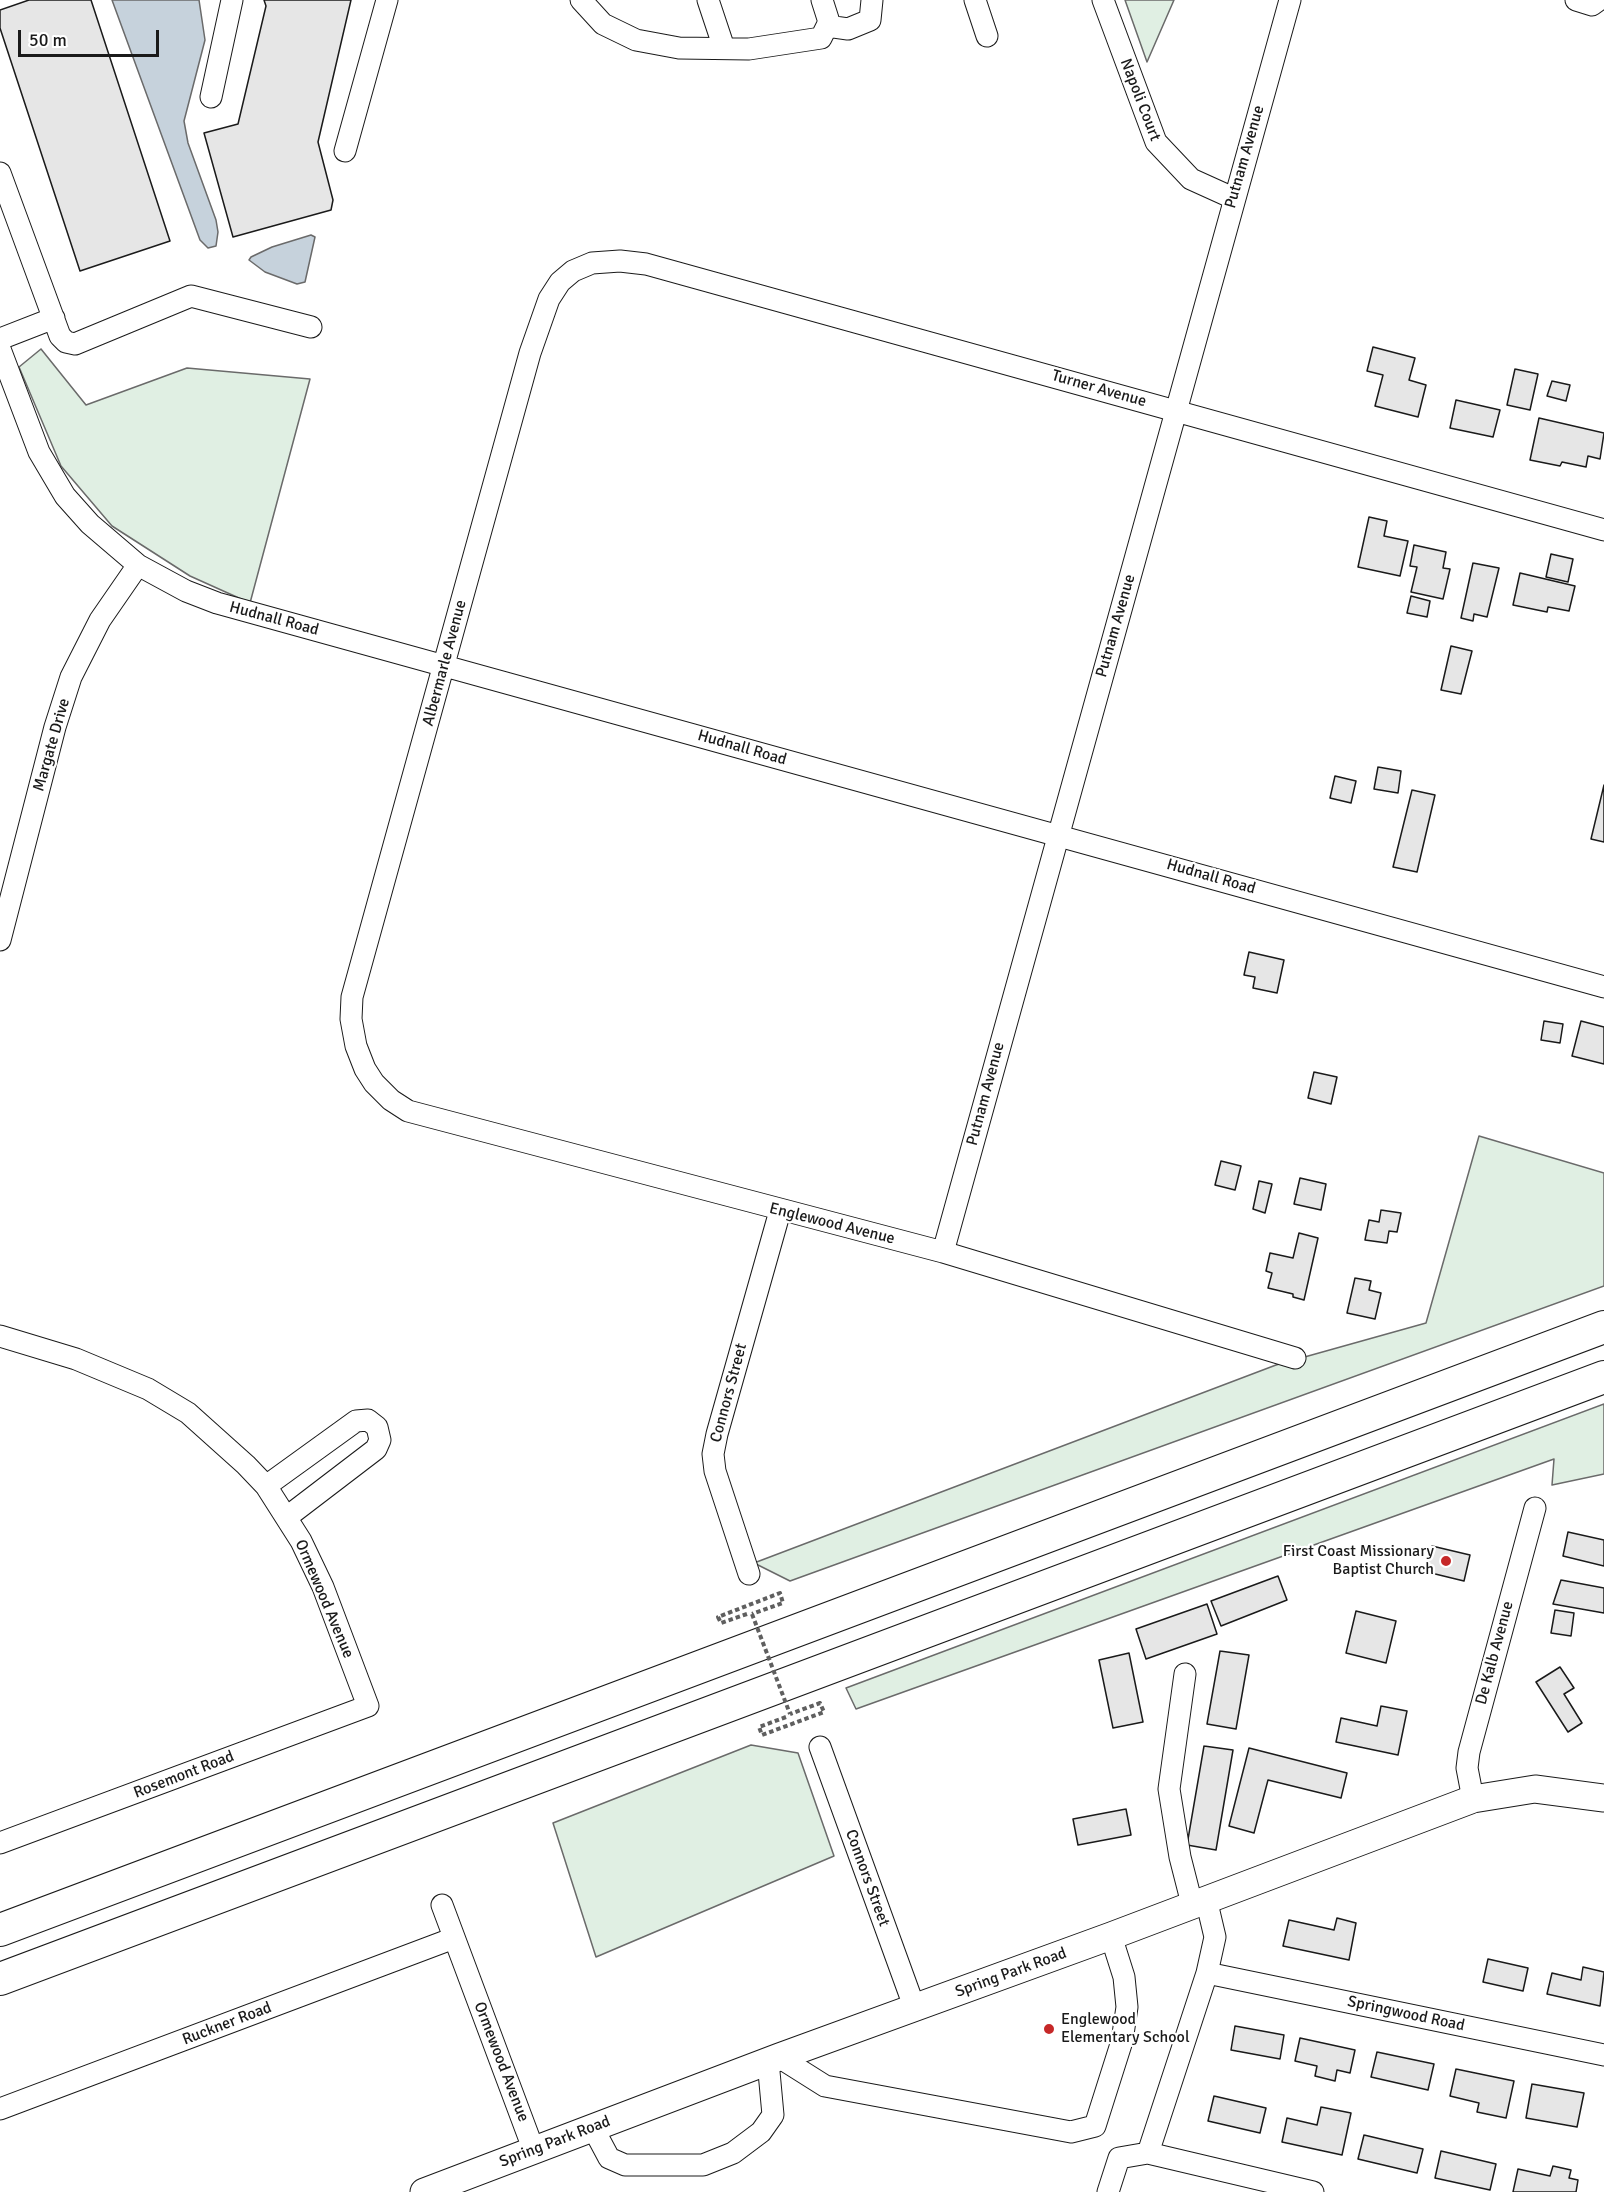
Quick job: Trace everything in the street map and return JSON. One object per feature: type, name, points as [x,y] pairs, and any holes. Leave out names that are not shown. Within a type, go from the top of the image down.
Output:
[{"type":"highway","points":[[0,1929],[1604,1327]]},
{"type":"highway","points":[[0,1979],[1604,1377]]},
{"type":"main road","name":"Spring Park Road","points":[[424,2192],[1473,1799],[1535,1789],[1604,1798]]},
{"type":"street","points":[[211,97],[232,0]]},
{"type":"street","points":[[345,151],[387,0]]},
{"type":"street","points":[[581,0],[603,24],[636,40],[679,48],[749,50],[821,38],[829,22],[822,0]]},
{"type":"street","points":[[708,0],[724,48]]},
{"type":"street","points":[[827,26],[848,29],[870,20],[873,0]]},
{"type":"street","points":[[975,0],[987,36]]},
{"type":"street","name":"Napoli Court","points":[[1103,0],[1156,142],[1191,179],[1233,198]]},
{"type":"street","name":"Putnam Avenue","points":[[943,1252],[1174,410],[1290,0]]},
{"type":"street","points":[[1576,0],[1592,5],[1599,0]]},
{"type":"street","points":[[0,173],[63,340],[75,344],[191,296],[311,327]]},
{"type":"street","name":"Turner Avenue","points":[[592,263],[620,261],[646,264],[1604,530]]},
{"type":"street","name":"Albermarle Avenue","points":[[374,1083],[364,1069],[356,1046],[351,1019],[351,997],[530,353],[549,299],[561,282],[573,271],[592,263]]},
{"type":"street","points":[[0,339],[54,318]]},
{"type":"street","name":"Hudnall Road","points":[[0,349],[39,452],[52,478],[65,496],[90,524],[138,565],[186,591],[217,603],[1604,987]]},
{"type":"street","name":"Margate Drive","points":[[0,940],[55,727],[71,677],[100,620],[138,565]]},
{"type":"street","name":"Englewood Avenue","points":[[374,1083],[391,1100],[408,1111],[780,1211],[943,1252],[1295,1358]]},
{"type":"street","name":"Connors Street","points":[[749,1574],[715,1471],[713,1454],[780,1211]]},
{"type":"street","name":"Ormewood Avenue","points":[[0,1336],[86,1362],[148,1389],[188,1413],[215,1435],[266,1486],[287,1517],[323,1587],[368,1706]]},
{"type":"street","points":[[266,1486],[356,1421],[368,1420],[377,1427],[380,1440],[376,1449],[287,1517]]},
{"type":"street","name":"De Kalb Avenue","points":[[1473,1799],[1467,1768],[1469,1752],[1535,1508]]},
{"type":"street","points":[[1148,2153],[1207,1973],[1215,1937],[1180,1857],[1169,1789],[1185,1674]]},
{"type":"street","name":"Rosemont Road","points":[[0,1844],[368,1706]]},
{"type":"street","name":"Connors Street","points":[[820,1747],[915,2009]]},
{"type":"street","name":"Ormewood Avenue","points":[[442,1905],[534,2151]]},
{"type":"street","points":[[593,2128],[609,2158],[625,2165],[703,2165],[733,2153],[761,2132],[773,2115],[774,2059],[825,2086],[1071,2132],[1095,2126],[1122,2041],[1126,2007],[1124,1977],[1111,1936]]},
{"type":"street","name":"Ruckner Road","points":[[0,2109],[454,1938]]},
{"type":"street","name":"Springwood Road","points":[[1207,1973],[1604,2055]]},
{"type":"street","points":[[1108,2192],[1119,2158],[1148,2153],[1313,2192]]},
{"type":"path","points":[[780,1593],[783,1603],[750,1614],[720,1623],[718,1617],[780,1593]]},
{"type":"path","points":[[750,1614],[788,1716]]},
{"type":"path","points":[[820,1703],[824,1712],[762,1735],[759,1727],[788,1716],[820,1703]]},
{"type":"green space","points":[[1125,0],[1174,0],[1147,62]]},
{"type":"green space","points":[[41,349],[86,405],[187,368],[310,379],[250,603],[190,576],[112,526],[61,466],[19,367]]},
{"type":"green space","points":[[1479,1136],[1604,1173],[1604,1286],[790,1581],[754,1563],[1276,1365],[1426,1323]]},
{"type":"green space","points":[[1604,1404],[1604,1474],[1552,1485],[1554,1459],[856,1709],[846,1688]]},
{"type":"green space","points":[[751,1745],[798,1753],[834,1856],[596,1957],[553,1823]]},
{"type":"shaded area","points":[[112,0],[199,0],[205,40],[184,121],[188,143],[216,220],[218,232],[216,246],[208,248],[200,240]]},
{"type":"shaded area","points":[[311,235],[315,237],[305,282],[297,284],[265,272],[249,260],[272,247]]},
{"type":"building","points":[[29,0],[91,0],[170,241],[80,271],[0,28],[0,10]]},
{"type":"building","points":[[264,0],[351,0],[318,142],[333,200],[331,210],[233,237],[204,133],[238,124],[266,6]]},
{"type":"building","points":[[1373,347],[1415,358],[1409,380],[1426,385],[1418,417],[1375,406],[1383,375],[1367,371]]},
{"type":"building","points":[[1515,369],[1538,374],[1530,410],[1507,405]]},
{"type":"building","points":[[1552,381],[1570,385],[1566,401],[1547,396]]},
{"type":"building","points":[[1456,400],[1500,410],[1493,437],[1450,428]]},
{"type":"building","points":[[1539,418],[1604,433],[1600,459],[1588,456],[1586,467],[1562,462],[1560,466],[1530,460]]},
{"type":"building","points":[[1369,517],[1387,521],[1384,536],[1408,541],[1400,576],[1358,567]]},
{"type":"building","points":[[1414,545],[1446,552],[1443,568],[1450,569],[1443,599],[1411,592],[1417,567],[1410,566]]},
{"type":"building","points":[[1551,554],[1573,559],[1568,582],[1546,577]]},
{"type":"building","points":[[1473,563],[1499,568],[1487,617],[1474,614],[1473,621],[1461,618]]},
{"type":"building","points":[[1520,573],[1575,586],[1569,611],[1548,607],[1547,612],[1513,605]]},
{"type":"building","points":[[1411,596],[1430,601],[1427,617],[1407,613]]},
{"type":"building","points":[[1451,646],[1472,651],[1461,694],[1441,690]]},
{"type":"building","points":[[1378,767],[1401,771],[1398,793],[1374,789]]},
{"type":"building","points":[[1335,776],[1356,781],[1351,803],[1330,798]]},
{"type":"building","points":[[1604,785],[1604,842],[1591,839]]},
{"type":"building","points":[[1412,790],[1435,795],[1417,872],[1393,867]]},
{"type":"building","points":[[1249,952],[1284,960],[1277,993],[1253,988],[1255,977],[1244,975]]},
{"type":"building","points":[[1544,1021],[1563,1024],[1560,1043],[1541,1040]]},
{"type":"building","points":[[1581,1021],[1604,1027],[1604,1064],[1572,1056]]},
{"type":"building","points":[[1314,1072],[1337,1077],[1331,1104],[1308,1098]]},
{"type":"building","points":[[1221,1161],[1241,1166],[1235,1190],[1215,1185]]},
{"type":"building","points":[[1300,1178],[1326,1184],[1321,1210],[1294,1204]]},
{"type":"building","points":[[1259,1181],[1272,1184],[1265,1213],[1253,1209]]},
{"type":"building","points":[[1381,1210],[1401,1213],[1397,1232],[1389,1231],[1387,1243],[1365,1240],[1369,1220],[1379,1222]]},
{"type":"building","points":[[1299,1233],[1318,1238],[1304,1300],[1293,1297],[1293,1294],[1268,1288],[1272,1273],[1266,1271],[1270,1253],[1293,1258]]},
{"type":"building","points":[[1355,1278],[1371,1281],[1369,1290],[1381,1293],[1375,1319],[1347,1313]]},
{"type":"building","points":[[1568,1532],[1604,1540],[1604,1566],[1563,1556]]},
{"type":"building","points":[[1432,1546],[1470,1555],[1464,1581],[1427,1572]]},
{"type":"building","points":[[1278,1576],[1287,1600],[1221,1626],[1211,1601]]},
{"type":"building","points":[[1561,1580],[1604,1588],[1604,1613],[1553,1604]]},
{"type":"building","points":[[1207,1604],[1217,1634],[1146,1659],[1136,1629]]},
{"type":"building","points":[[1555,1610],[1574,1613],[1571,1636],[1551,1633]]},
{"type":"building","points":[[1356,1611],[1396,1621],[1386,1663],[1346,1653]]},
{"type":"building","points":[[1220,1651],[1249,1655],[1236,1729],[1207,1724]]},
{"type":"building","points":[[1129,1653],[1143,1722],[1113,1728],[1099,1660]]},
{"type":"building","points":[[1560,1667],[1574,1688],[1564,1694],[1582,1723],[1568,1732],[1536,1682]]},
{"type":"building","points":[[1381,1706],[1407,1711],[1398,1755],[1336,1742],[1341,1718],[1377,1726]]},
{"type":"building","points":[[1204,1746],[1233,1750],[1216,1850],[1187,1845]]},
{"type":"building","points":[[1249,1748],[1347,1773],[1341,1798],[1268,1780],[1254,1833],[1229,1826]]},
{"type":"building","points":[[1126,1809],[1131,1835],[1078,1845],[1073,1819]]},
{"type":"building","points":[[1337,1918],[1356,1923],[1349,1960],[1283,1946],[1289,1920],[1334,1930]]},
{"type":"building","points":[[1488,1959],[1528,1968],[1523,1991],[1483,1982]]},
{"type":"building","points":[[1583,1967],[1604,1972],[1600,2006],[1547,1994],[1552,1973],[1581,1980]]},
{"type":"building","points":[[1235,2026],[1284,2035],[1280,2059],[1231,2050]]},
{"type":"building","points":[[1300,2038],[1355,2050],[1350,2073],[1337,2070],[1335,2081],[1315,2076],[1317,2066],[1295,2061]]},
{"type":"building","points":[[1377,2052],[1434,2064],[1428,2090],[1371,2077]]},
{"type":"building","points":[[1456,2069],[1514,2081],[1506,2118],[1477,2112],[1479,2103],[1450,2096]]},
{"type":"building","points":[[1532,2084],[1584,2093],[1577,2127],[1526,2118]]},
{"type":"building","points":[[1214,2096],[1266,2108],[1260,2133],[1208,2121]]},
{"type":"building","points":[[1321,2107],[1351,2113],[1342,2155],[1282,2142],[1287,2118],[1317,2125]]},
{"type":"building","points":[[1364,2135],[1423,2149],[1417,2173],[1358,2159]]},
{"type":"building","points":[[1441,2151],[1496,2164],[1490,2190],[1435,2178]]},
{"type":"building","points":[[1553,2166],[1571,2170],[1569,2178],[1578,2180],[1576,2192],[1513,2192],[1518,2169],[1550,2176]]},
{"type":"place","name":"First Coast Missionary Baptist Church","points":[[1446,1561]]},
{"type":"place","name":"Englewood Elementary School","points":[[1049,2029]]}]
